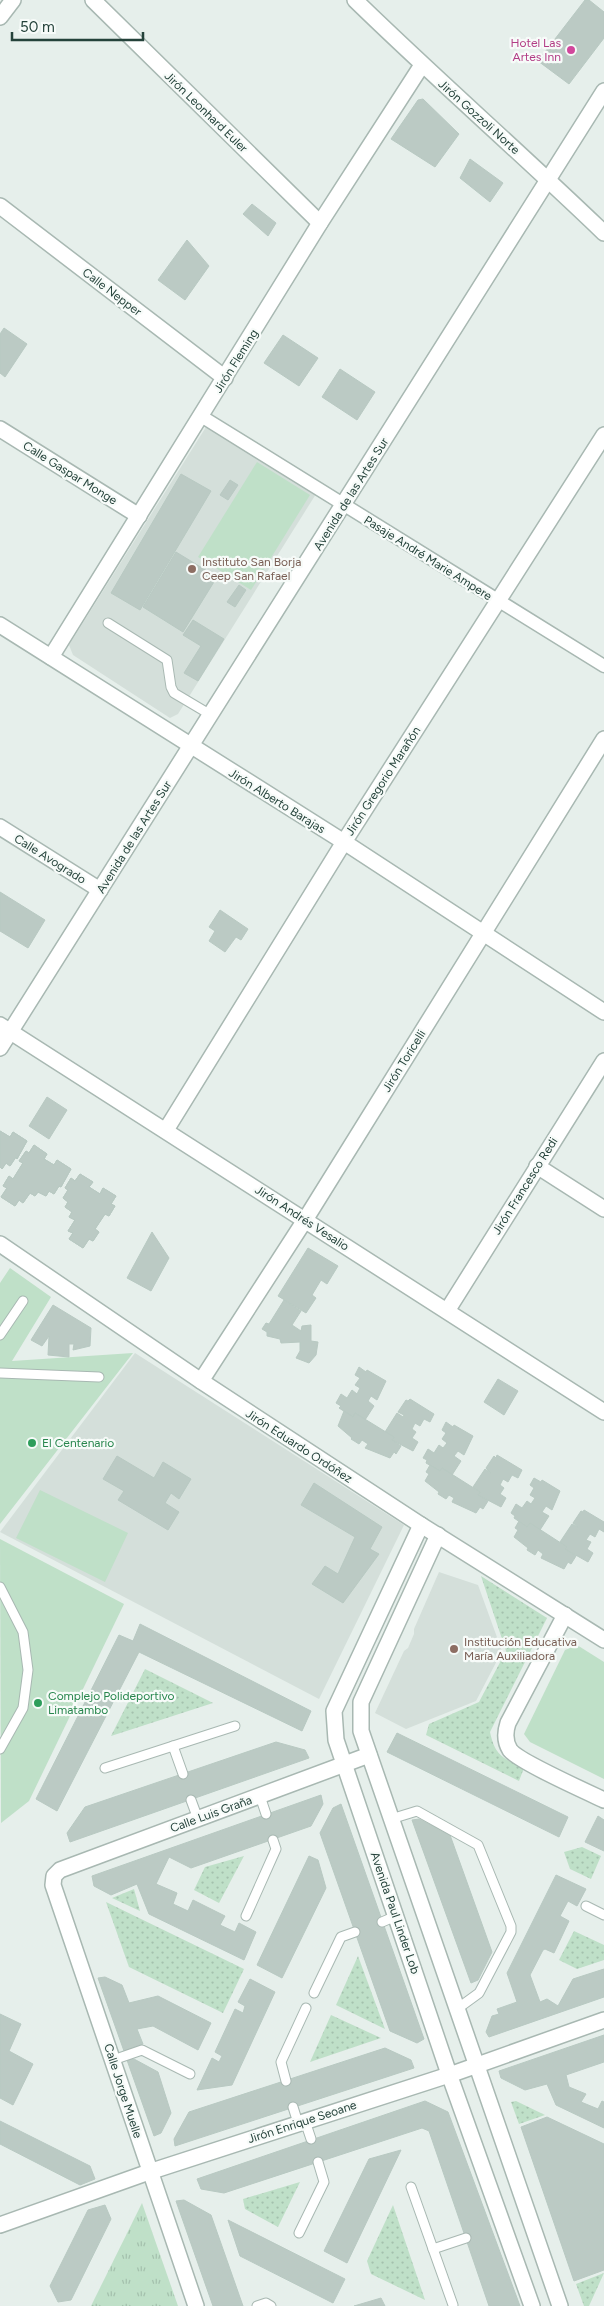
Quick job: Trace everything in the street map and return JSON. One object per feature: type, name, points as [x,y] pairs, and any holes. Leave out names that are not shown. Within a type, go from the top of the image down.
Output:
[{"type":"street","points":[[0,17],[13,0]]},
{"type":"street","name":"Jirón Leonhard Euler","points":[[93,0],[320,223]]},
{"type":"street","name":"Jirón Gozzoli Norte","points":[[354,0],[604,233]]},
{"type":"street","name":"Jirón Fleming","points":[[51,657],[320,223],[422,65]]},
{"type":"street","name":"Avenida de las Artes Sur","points":[[0,1048],[5,1028],[100,890],[604,92]]},
{"type":"street","name":"Calle Nepper","points":[[0,206],[225,378]]},
{"type":"street","name":"Pasaje André Marie Ampere","points":[[202,416],[604,666]]},
{"type":"street","name":"Calle Gaspar Monge","points":[[0,429],[139,516]]},
{"type":"street","name":"Jirón Gregorio Marañón","points":[[166,1130],[344,842],[604,434]]},
{"type":"street","name":"Jirón Alberto Barajas","points":[[0,625],[344,842],[604,1012]]},
{"type":"street","name":"Jirón Toricelli","points":[[201,1381],[305,1220],[604,739]]},
{"type":"street","name":"Calle Avogrado","points":[[0,827],[100,890]]},
{"type":"street","name":"Jirón Andrés Vesalio","points":[[5,1028],[604,1412]]},
{"type":"street","name":"Jirón Francesco Redi","points":[[447,1311],[536,1166],[604,1061]]},
{"type":"street","points":[[536,1166],[604,1209]]},
{"type":"street","name":"Jirón Eduardo Ordóñez","points":[[1,1247],[421,1525],[604,1640]]},
{"type":"street","name":"Avenida Paul Linder Lob","points":[[421,1525],[334,1711],[336,1740],[389,1919],[449,2074],[497,2227],[532,2306]]},
{"type":"street","points":[[438,1535],[361,1702],[361,1731],[457,2009],[478,2064],[560,2306]]},
{"type":"street","points":[[565,1615],[508,1723],[506,1731],[507,1743],[517,1756],[604,1800]]},
{"type":"street","name":"Calle Luis Graña","points":[[54,1876],[60,1870],[345,1766],[369,1755]]},
{"type":"street","name":"Calle Jorge Muelle","points":[[54,1876],[53,1885],[196,2306]]},
{"type":"street","points":[[389,1919],[422,1907]]},
{"type":"street","name":"Jirón Enrique Seoane","points":[[0,2225],[149,2172],[449,2074],[604,2020]]},
{"type":"street","points":[[497,2227],[529,2216]]},
{"type":"lane","points":[[108,624],[168,660],[171,687],[174,693],[211,715]]},
{"type":"lane","points":[[0,1336],[23,1301]]},
{"type":"lane","points":[[0,1373],[99,1376]]},
{"type":"lane","points":[[0,1587],[23,1632],[28,1670],[23,1708],[0,1749]]},
{"type":"lane","points":[[105,1768],[235,1726]]},
{"type":"lane","points":[[173,1746],[183,1774]]},
{"type":"lane","points":[[260,1796],[266,1814]]},
{"type":"lane","points":[[191,1800],[198,1819]]},
{"type":"lane","points":[[391,1818],[417,1812],[473,1840],[478,1845],[511,1926],[511,1932],[479,1992],[457,2009]]},
{"type":"lane","points":[[246,1916],[276,1850],[273,1840]]},
{"type":"lane","points":[[586,1906],[604,1915]]},
{"type":"lane","points":[[314,1993],[341,1938],[355,1932]]},
{"type":"lane","points":[[286,2081],[281,2062],[306,2008]]},
{"type":"lane","points":[[113,2060],[142,2050],[190,2074]]},
{"type":"lane","points":[[293,2107],[311,2139]]},
{"type":"lane","points":[[299,2233],[324,2182],[318,2162]]},
{"type":"lane","points":[[411,2187],[452,2305]]},
{"type":"lane","points":[[433,2249],[466,2238]]},
{"type":"lane","points":[[257,2306],[266,2303],[271,2306]]},
{"type":"shaded area","name":"Instituto San Borja Ceep San Rafael","points":[[206,427],[316,494],[178,714],[170,718],[73,655],[69,645]]},
{"type":"shaded area","points":[[135,1353],[404,1525],[319,1699],[0,1532]]},
{"type":"shaded area","name":"Institución Educativa María Auxiliadora","points":[[439,1572],[478,1585],[502,1651],[476,1701],[406,1729],[375,1713],[404,1651],[408,1648],[414,1634],[414,1629]]},
{"type":"green space","points":[[257,462],[310,495],[251,590],[198,557]]},
{"type":"green space","name":"El Centenario","points":[[10,1268],[51,1297],[12,1361],[133,1353],[0,1524],[0,1283]]},
{"type":"green space","points":[[40,1490],[128,1533],[105,1582],[16,1538]]},
{"type":"green space","name":"Complejo Polideportivo Limatambo","points":[[0,1539],[124,1604],[29,1801],[1,1823]]},
{"type":"green space","points":[[481,1576],[547,1618],[490,1732],[497,1751],[511,1762],[524,1768],[519,1781],[426,1735],[429,1724],[479,1702],[506,1651]]},
{"type":"green space","points":[[577,1645],[604,1662],[604,1779],[530,1742],[524,1734],[565,1650]]},
{"type":"green space","points":[[145,1669],[213,1703],[111,1736]]},
{"type":"green space","points":[[582,1847],[601,1856],[591,1879],[570,1869],[564,1852]]},
{"type":"green space","points":[[244,1856],[219,1903],[194,1890],[205,1867]]},
{"type":"green space","points":[[134,1889],[140,1911],[112,1898]]},
{"type":"green space","points":[[106,1902],[244,1969],[223,2013],[129,1967]]},
{"type":"green space","points":[[574,1931],[604,1945],[604,1960],[577,1969],[559,1960]]},
{"type":"green space","points":[[358,1956],[385,2029],[336,2005]]},
{"type":"green space","points":[[331,2015],[381,2038],[310,2062]]},
{"type":"green space","points":[[516,2101],[545,2115],[519,2124],[511,2102]]},
{"type":"green space","points":[[300,2182],[278,2227],[245,2209],[243,2199]]},
{"type":"green space","points":[[142,2203],[178,2306],[91,2306]]},
{"type":"green space","points":[[393,2205],[425,2300],[371,2274],[367,2261]]},
{"type":"green space","points":[[604,2273],[589,2306],[584,2306],[576,2284]]},
{"type":"building","name":"Hotel Las Artes Inn","points":[[585,0],[589,0],[604,12],[604,38],[569,84],[538,61]]},
{"type":"building","points":[[423,99],[459,134],[435,167],[391,139],[418,100]]},
{"type":"building","points":[[470,159],[503,183],[490,202],[460,178]]},
{"type":"building","points":[[252,204],[276,223],[268,236],[243,214]]},
{"type":"building","points":[[187,240],[209,266],[185,300],[158,280]]},
{"type":"building","points":[[4,328],[27,344],[5,377],[0,373],[0,334]]},
{"type":"building","points":[[283,335],[318,358],[299,386],[264,363]]},
{"type":"building","points":[[340,369],[375,392],[357,420],[322,397]]},
{"type":"building","points":[[181,474],[211,491],[140,610],[111,593]]},
{"type":"building","points":[[230,480],[238,485],[228,500],[220,495]]},
{"type":"building","points":[[176,552],[217,577],[183,632],[143,607]]},
{"type":"building","points":[[239,585],[246,590],[235,607],[227,602]]},
{"type":"building","points":[[193,620],[224,639],[198,681],[184,673],[201,646],[183,635]]},
{"type":"building","points":[[0,892],[45,920],[28,948],[0,931]]},
{"type":"building","points":[[220,910],[248,929],[241,940],[236,937],[225,952],[209,941],[215,931],[209,927]]},
{"type":"building","points":[[47,1097],[67,1110],[49,1139],[29,1126]]},
{"type":"building","points":[[0,1131],[10,1137],[13,1132],[27,1141],[17,1159],[16,1157],[10,1166],[6,1163],[2,1169],[0,1167]]},
{"type":"building","points":[[0,1131],[10,1137],[13,1132],[27,1141],[17,1159],[16,1157],[10,1166],[6,1163],[2,1169],[0,1167]]},
{"type":"building","points":[[34,1145],[47,1154],[44,1159],[54,1165],[57,1160],[71,1169],[61,1187],[59,1186],[54,1194],[49,1191],[46,1196],[38,1192],[35,1196],[30,1193],[23,1203],[19,1200],[15,1206],[1,1197],[7,1188],[3,1186],[9,1176],[13,1179],[23,1163],[19,1161],[26,1151],[29,1153]],"holes":[[[34,1175],[40,1179],[35,1187],[29,1183]]]},
{"type":"building","points":[[34,1145],[47,1154],[44,1159],[54,1165],[57,1160],[71,1169],[61,1187],[59,1186],[54,1194],[49,1191],[46,1196],[38,1192],[35,1196],[30,1193],[23,1203],[19,1200],[15,1206],[1,1197],[7,1188],[3,1186],[9,1176],[13,1179],[23,1163],[19,1161],[26,1151],[29,1153]]},
{"type":"building","points":[[80,1174],[93,1182],[89,1187],[100,1194],[103,1188],[116,1196],[111,1204],[115,1206],[109,1216],[105,1214],[95,1229],[99,1232],[93,1241],[89,1239],[83,1248],[69,1239],[73,1233],[68,1231],[75,1220],[69,1217],[72,1212],[65,1207],[68,1202],[63,1198],[68,1190],[65,1188],[71,1178],[75,1181]],"holes":[[[84,1205],[90,1209],[85,1217],[79,1213]]]},
{"type":"building","points":[[80,1174],[93,1182],[89,1187],[100,1194],[103,1188],[116,1196],[111,1204],[115,1206],[109,1216],[105,1214],[95,1229],[99,1232],[93,1241],[89,1239],[83,1248],[69,1239],[73,1233],[68,1231],[75,1220],[69,1217],[72,1212],[65,1207],[68,1202],[63,1198],[68,1190],[65,1188],[71,1178],[75,1181]]},
{"type":"building","points":[[152,1232],[169,1258],[151,1291],[127,1278]]},
{"type":"building","points":[[308,1248],[338,1266],[327,1284],[321,1280],[312,1295],[316,1298],[306,1313],[278,1296]]},
{"type":"building","points":[[284,1300],[301,1311],[292,1325],[301,1331],[302,1326],[311,1325],[311,1341],[318,1342],[316,1355],[309,1363],[296,1358],[300,1351],[300,1342],[281,1343],[280,1339],[267,1336],[267,1332],[262,1329],[266,1323],[269,1324]]},
{"type":"building","points":[[53,1305],[91,1328],[90,1346],[73,1350],[74,1344],[69,1344],[69,1357],[48,1355],[49,1336],[42,1346],[31,1340]]},
{"type":"building","points":[[359,1367],[386,1381],[377,1400],[371,1396],[368,1401],[374,1406],[365,1420],[355,1413],[353,1417],[339,1408],[341,1406],[336,1403],[341,1394],[347,1398],[352,1390],[357,1394],[360,1388],[355,1385],[360,1378],[355,1375]]},
{"type":"building","points":[[498,1379],[518,1391],[504,1415],[484,1402]]},
{"type":"building","points":[[410,1399],[434,1414],[430,1422],[424,1419],[420,1426],[415,1423],[412,1429],[416,1432],[412,1438],[418,1442],[413,1451],[392,1440],[394,1437],[385,1432],[397,1413],[403,1417],[404,1415],[398,1412],[406,1400]]},
{"type":"building","points":[[344,1411],[353,1417],[355,1413],[394,1437],[392,1440],[401,1446],[396,1454],[394,1452],[390,1458],[365,1448],[368,1444],[362,1440],[359,1444],[351,1439],[338,1426]]},
{"type":"building","points":[[446,1422],[473,1436],[464,1455],[458,1451],[454,1456],[461,1461],[452,1475],[442,1468],[440,1471],[426,1463],[427,1460],[423,1458],[428,1449],[434,1453],[439,1445],[443,1448],[447,1443],[442,1439],[446,1433],[442,1430]]},
{"type":"building","points":[[497,1455],[522,1470],[518,1478],[512,1475],[508,1482],[503,1479],[500,1485],[504,1488],[500,1494],[506,1498],[501,1507],[478,1495],[480,1492],[473,1487],[485,1469],[491,1473],[486,1468],[494,1456],[496,1458]]},
{"type":"building","points":[[117,1456],[154,1478],[163,1462],[191,1479],[179,1499],[171,1493],[165,1503],[179,1512],[168,1530],[118,1500],[124,1491],[103,1479]]},
{"type":"building","points":[[430,1465],[440,1471],[442,1468],[480,1492],[478,1495],[488,1501],[483,1509],[480,1507],[476,1513],[452,1502],[454,1498],[449,1495],[446,1499],[438,1494],[439,1492],[425,1481],[429,1474],[426,1472]]},
{"type":"building","points":[[534,1478],[541,1482],[542,1480],[560,1491],[552,1510],[546,1506],[542,1512],[549,1516],[540,1530],[530,1523],[527,1527],[514,1518],[515,1516],[511,1513],[516,1504],[522,1508],[527,1501],[531,1504],[535,1498],[530,1495],[534,1488],[530,1485]]},
{"type":"building","points":[[314,1483],[382,1527],[370,1549],[379,1554],[343,1603],[312,1584],[325,1566],[338,1574],[355,1537],[301,1505]]},
{"type":"building","points":[[584,1510],[604,1522],[604,1532],[599,1529],[595,1537],[590,1534],[586,1540],[591,1542],[587,1549],[593,1553],[588,1562],[565,1549],[567,1547],[560,1542],[572,1524],[578,1527],[573,1523],[581,1511],[583,1512]]},
{"type":"building","points":[[519,1521],[527,1527],[530,1523],[567,1547],[565,1549],[576,1556],[571,1564],[568,1562],[564,1569],[541,1558],[543,1554],[538,1550],[535,1555],[527,1550],[528,1548],[514,1537],[518,1530],[515,1528]]},
{"type":"building","points":[[140,1624],[311,1711],[302,1731],[139,1652],[57,1811],[36,1799],[119,1635],[133,1641]]},
{"type":"building","points":[[397,1733],[568,1817],[559,1837],[387,1752]]},
{"type":"building","points":[[276,1742],[305,1750],[309,1758],[70,1842],[67,1833],[85,1807]]},
{"type":"building","points":[[321,1795],[323,1804],[311,1826],[191,1868],[169,1857],[156,1884],[177,1893],[173,1904],[188,1911],[193,1900],[225,1916],[220,1925],[235,1932],[239,1923],[256,1932],[244,1960],[149,1914],[137,1884],[111,1895],[94,1886],[92,1876]]},
{"type":"building","points":[[341,1804],[424,2039],[417,2043],[390,2031],[320,1833],[333,1808]]},
{"type":"building","points":[[598,1816],[604,1820],[604,1851],[585,1842]]},
{"type":"building","points":[[419,1819],[450,1835],[492,1952],[478,1980],[471,1983],[412,1820]]},
{"type":"building","points":[[309,1856],[318,1860],[326,1888],[282,1978],[257,1965]]},
{"type":"building","points":[[556,1875],[586,1889],[577,1906],[568,1901],[560,1916],[569,1921],[554,1953],[543,1950],[530,1975],[540,2002],[547,1999],[558,2006],[573,1979],[604,1969],[604,1997],[489,2037],[486,2032],[492,2016],[499,2014],[497,2009],[517,2002],[507,1973]]},
{"type":"building","points":[[105,1977],[122,1985],[129,2003],[158,1996],[211,2023],[198,2050],[153,2026],[137,2029],[143,2044],[124,2051],[98,1978]]},
{"type":"building","points":[[250,1979],[275,1992],[232,2085],[197,2090],[212,2058],[219,2062],[222,2056],[215,2052],[235,2009],[243,2013],[245,2006],[238,2002]]},
{"type":"building","points":[[0,2014],[21,2024],[9,2051],[33,2064],[13,2105],[0,2098]]},
{"type":"building","points":[[604,2035],[604,2062],[566,2075],[569,2087],[586,2094],[581,2102],[598,2109],[602,2101],[604,2102],[604,2128],[556,2105],[547,2084],[525,2090],[501,2078],[499,2071]]},
{"type":"building","points":[[385,2048],[411,2060],[414,2068],[175,2146],[174,2139],[189,2112]]},
{"type":"building","points":[[134,2059],[158,2072],[171,2113],[161,2133],[154,2136],[127,2060]]},
{"type":"building","points":[[425,2101],[448,2112],[520,2306],[489,2306],[429,2131],[422,2128],[224,2193],[201,2189],[197,2179]]},
{"type":"building","points":[[547,2117],[604,2144],[604,2270],[574,2281],[521,2127]]},
{"type":"building","points":[[0,2121],[90,2166],[95,2179],[80,2185],[0,2144]]},
{"type":"building","points":[[401,2150],[347,2263],[324,2251],[369,2159]]},
{"type":"building","points":[[184,2200],[211,2215],[243,2306],[213,2306],[176,2201]]},
{"type":"building","points":[[105,2205],[111,2219],[71,2300],[58,2302],[50,2286],[88,2210]]},
{"type":"building","points":[[228,2220],[345,2279],[333,2303],[240,2256]]},
{"type":"building","points":[[381,2298],[385,2306],[354,2306]]},
{"type":"place","name":"Hotel Las Artes Inn","points":[[571,50]]},
{"type":"place","name":"Instituto San Borja Ceep San Rafael","points":[[192,569]]},
{"type":"place","name":"El Centenario","points":[[32,1443]]},
{"type":"place","name":"Institución Educativa María Auxiliadora","points":[[454,1649]]},
{"type":"place","name":"Complejo Polideportivo Limatambo","points":[[38,1703]]}]
